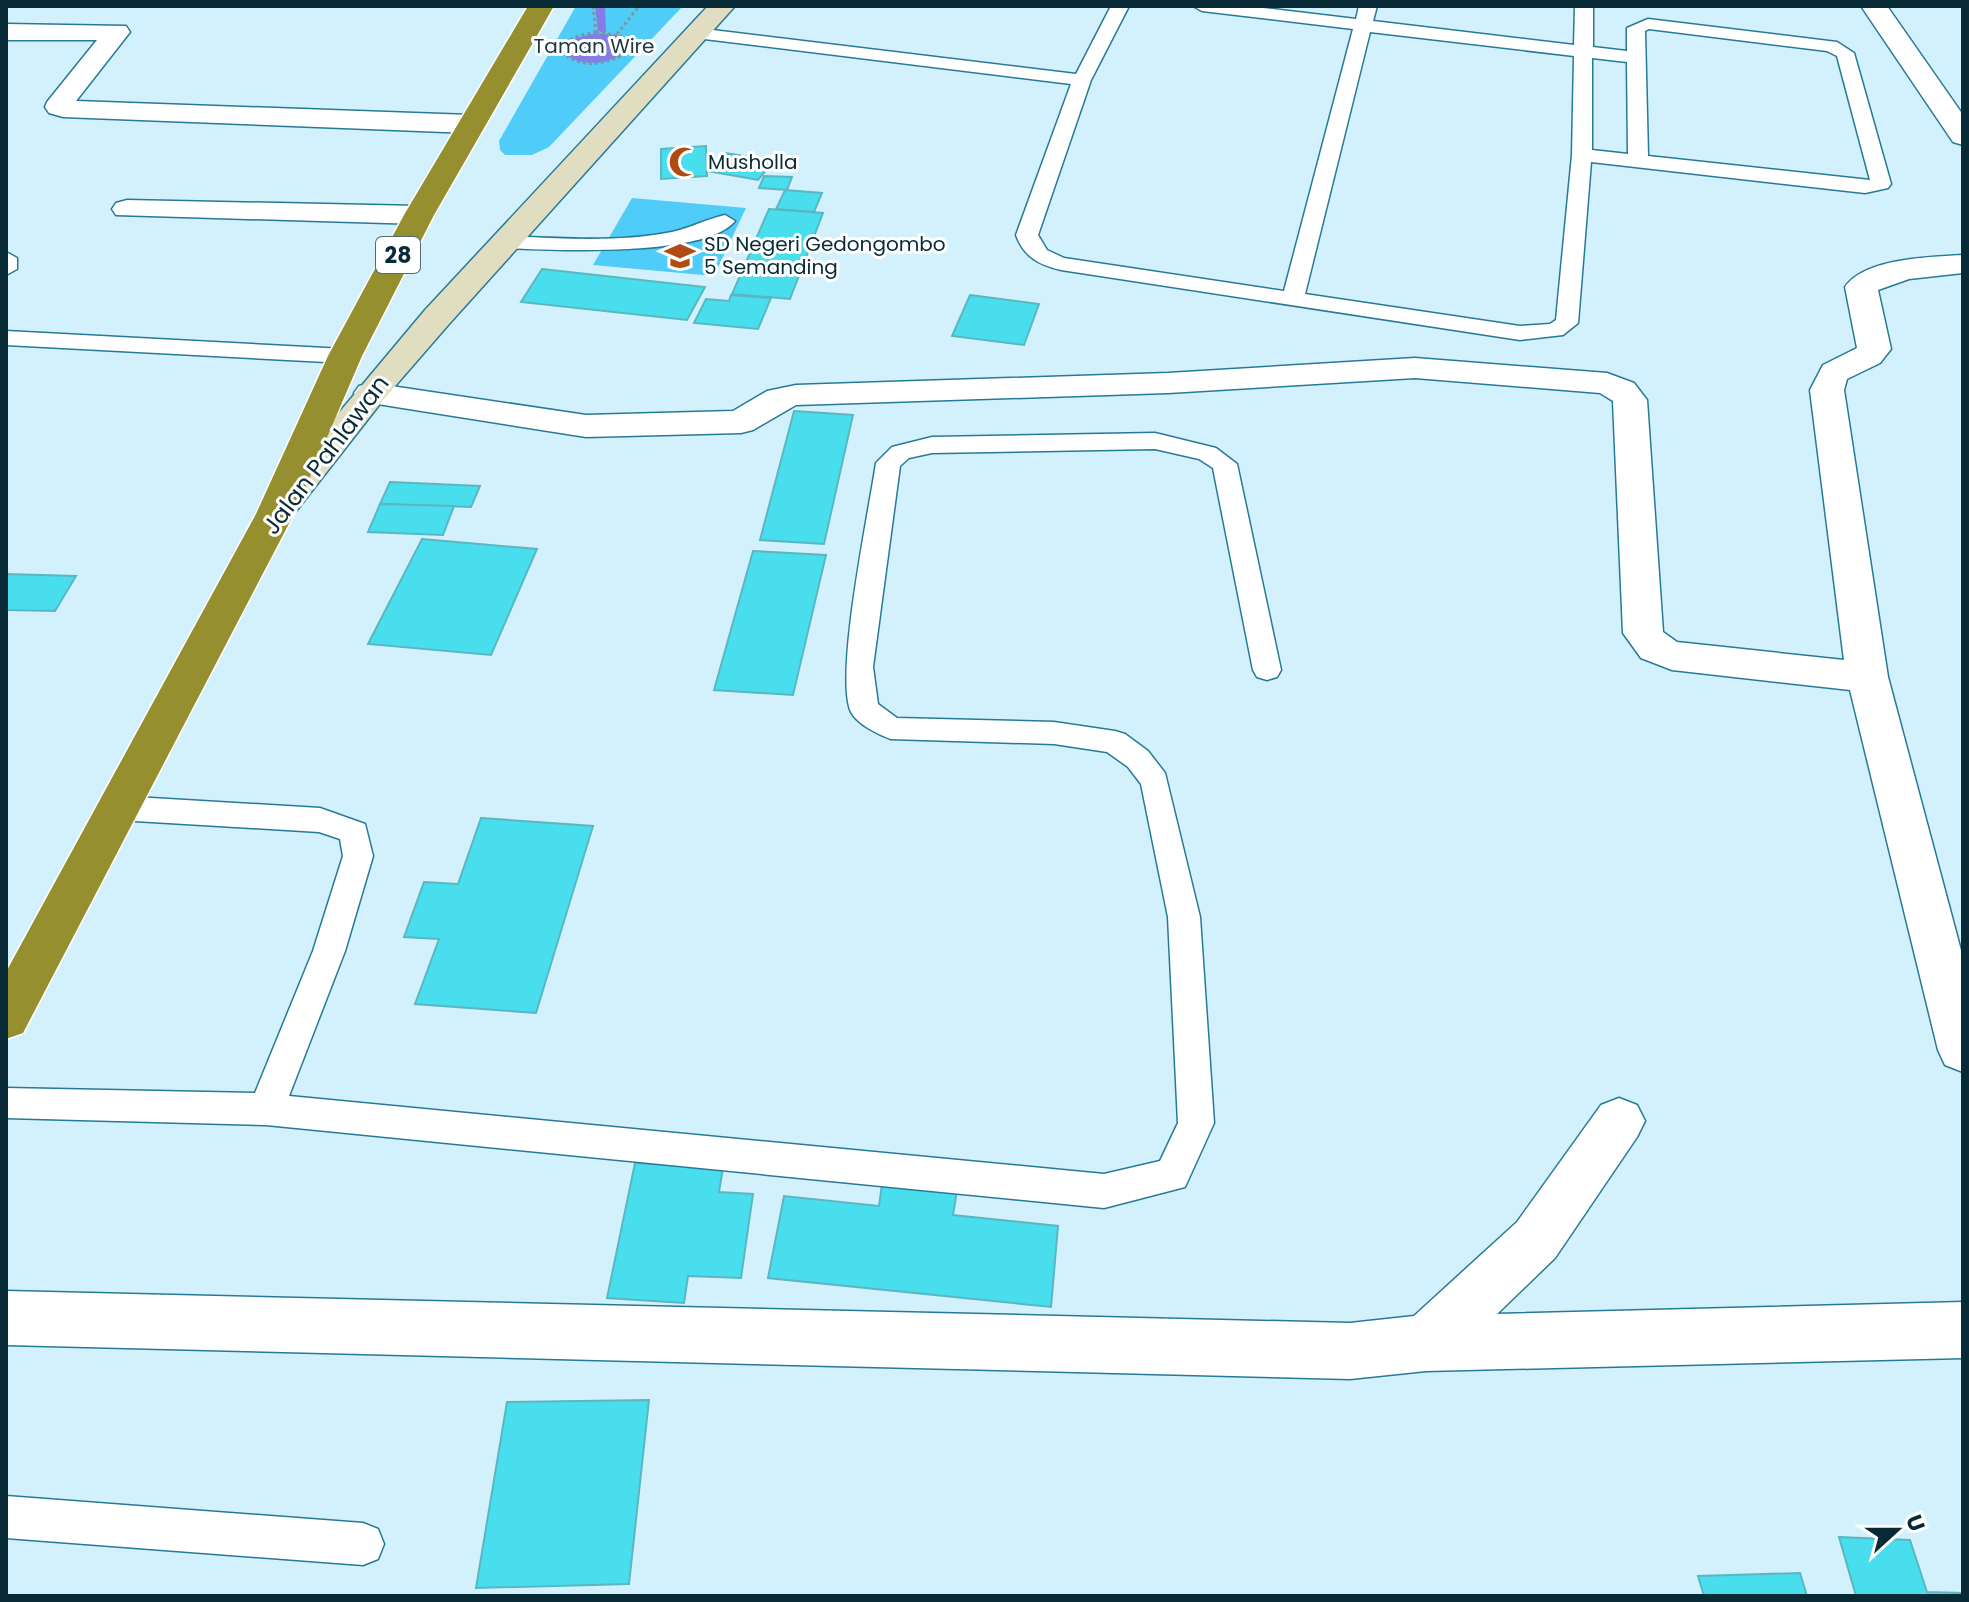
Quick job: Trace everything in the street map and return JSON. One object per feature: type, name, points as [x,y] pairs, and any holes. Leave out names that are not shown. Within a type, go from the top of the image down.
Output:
[{"type":"highway","name":"28","points":[[275,514],[345,356],[419,215],[541,6]]},
{"type":"highway","name":"Jalan Pahlawan","points":[[8,1011],[275,514]]},
{"type":"main road","name":"Jalan Pahlawan","points":[[275,514],[371,393],[504,242],[722,6]]},
{"type":"street","points":[[1874,6],[1960,126]]},
{"type":"street","points":[[6,32],[117,32],[61,102],[60,108],[66,110],[470,124]]},
{"type":"street","points":[[127,209],[419,215]]},
{"type":"street","points":[[1963,264],[1868,280],[1861,287],[1874,349],[1869,356],[1837,368],[1829,377],[1827,390],[1867,677],[1963,1050]]},
{"type":"street","points":[[371,393],[586,426],[741,422],[779,398],[796,395],[1168,383],[1415,368],[1607,383],[1622,390],[1630,400],[1643,633],[1648,641],[1662,653],[1672,656],[1867,677]]},
{"type":"street","points":[[1426,1343],[1536,1240],[1619,1121]]},
{"type":"street","points":[[6,1318],[1350,1351],[1426,1343],[1963,1330]]},
{"type":"lane","points":[[1120,6],[1082,80],[1027,235],[1032,251],[1041,258],[1061,264],[1520,333],[1555,330],[1567,323],[1582,155],[1584,6]]},
{"type":"lane","points":[[1202,6],[1366,15],[1636,58]]},
{"type":"lane","points":[[1292,301],[1366,15]]},
{"type":"lane","points":[[1582,155],[1865,187],[1881,184],[1845,53],[1812,42],[1648,24],[1636,28],[1638,161]]},
{"type":"lane","points":[[696,33],[1082,80]]},
{"type":"lane","points":[[504,242],[646,243],[695,234],[725,221]]},
{"type":"lane","points":[[6,258],[6,269]]},
{"type":"lane","points":[[6,338],[345,356]]},
{"type":"lane","points":[[6,1103],[266,1109],[1104,1191],[1172,1175],[1196,1123],[1184,917],[1155,781],[1138,759],[1115,742],[1054,733],[891,728],[864,709],[859,667],[888,463],[901,452],[932,445],[1155,441],[1207,453],[1225,464],[1267,670]]},
{"type":"lane","points":[[118,808],[320,820],[354,832],[358,856],[329,951],[266,1109]]},
{"type":"lane","points":[[6,1517],[363,1544]]},
{"type":"path","points":[[593,6],[596,32]]},
{"type":"path","points":[[617,34],[639,6]]},
{"type":"path","points":[[596,32],[625,37],[629,48],[627,53],[614,60],[579,62],[567,58],[562,52],[563,46],[572,38],[596,32]]},
{"type":"green space","name":"Taman Wire","points":[[576,6],[683,6],[549,147],[532,155],[505,155],[500,150],[499,141]]},
{"type":"green space","points":[[632,198],[746,208],[714,276],[593,265]]},
{"type":"shaded area","points":[[596,33],[616,35],[627,43],[627,48],[607,61],[582,62],[567,56],[564,47],[576,38]]},
{"type":"building","name":"Musholla","points":[[706,146],[707,176],[661,179],[661,149]]},
{"type":"building","points":[[725,153],[774,161],[758,180],[708,171]]},
{"type":"building","points":[[764,176],[792,177],[787,190],[759,188]]},
{"type":"building","points":[[785,190],[822,193],[814,212],[776,209]]},
{"type":"building","points":[[769,209],[823,213],[790,299],[732,294]]},
{"type":"building","points":[[542,269],[705,287],[687,320],[521,302]]},
{"type":"building","points":[[731,295],[771,298],[758,329],[694,323],[706,299],[729,301]]},
{"type":"building","points":[[970,295],[1039,304],[1024,345],[952,336]]},
{"type":"building","points":[[794,411],[853,415],[824,544],[760,540]]},
{"type":"building","points":[[390,482],[480,486],[471,507],[380,504]]},
{"type":"building","points":[[380,504],[454,506],[443,535],[368,532]]},
{"type":"building","points":[[422,539],[537,549],[491,655],[368,644]]},
{"type":"building","points":[[753,551],[826,555],[793,695],[714,690]]},
{"type":"building","points":[[6,574],[76,576],[55,611],[6,610]]},
{"type":"building","points":[[481,818],[593,826],[536,1013],[415,1004],[439,939],[404,937],[424,882],[458,884]]},
{"type":"building","points":[[635,1163],[723,1168],[719,1192],[753,1194],[741,1278],[688,1276],[684,1303],[607,1298]]},
{"type":"building","points":[[882,1184],[957,1191],[953,1215],[1058,1226],[1051,1307],[768,1278],[784,1196],[879,1206]]},
{"type":"building","points":[[649,1400],[629,1584],[476,1588],[507,1402]]},
{"type":"building","points":[[1839,1537],[1910,1540],[1927,1592],[1963,1593],[1963,1596],[1856,1596]]},
{"type":"building","points":[[1800,1573],[1807,1596],[1704,1596],[1698,1576]]},
{"type":"waterway","points":[[600,6],[603,31]]},
{"type":"place","name":"Musholla","points":[[684,162]]},
{"type":"place","name":"SD Negeri Gedongombo 5 Semanding","points":[[680,256]]}]
